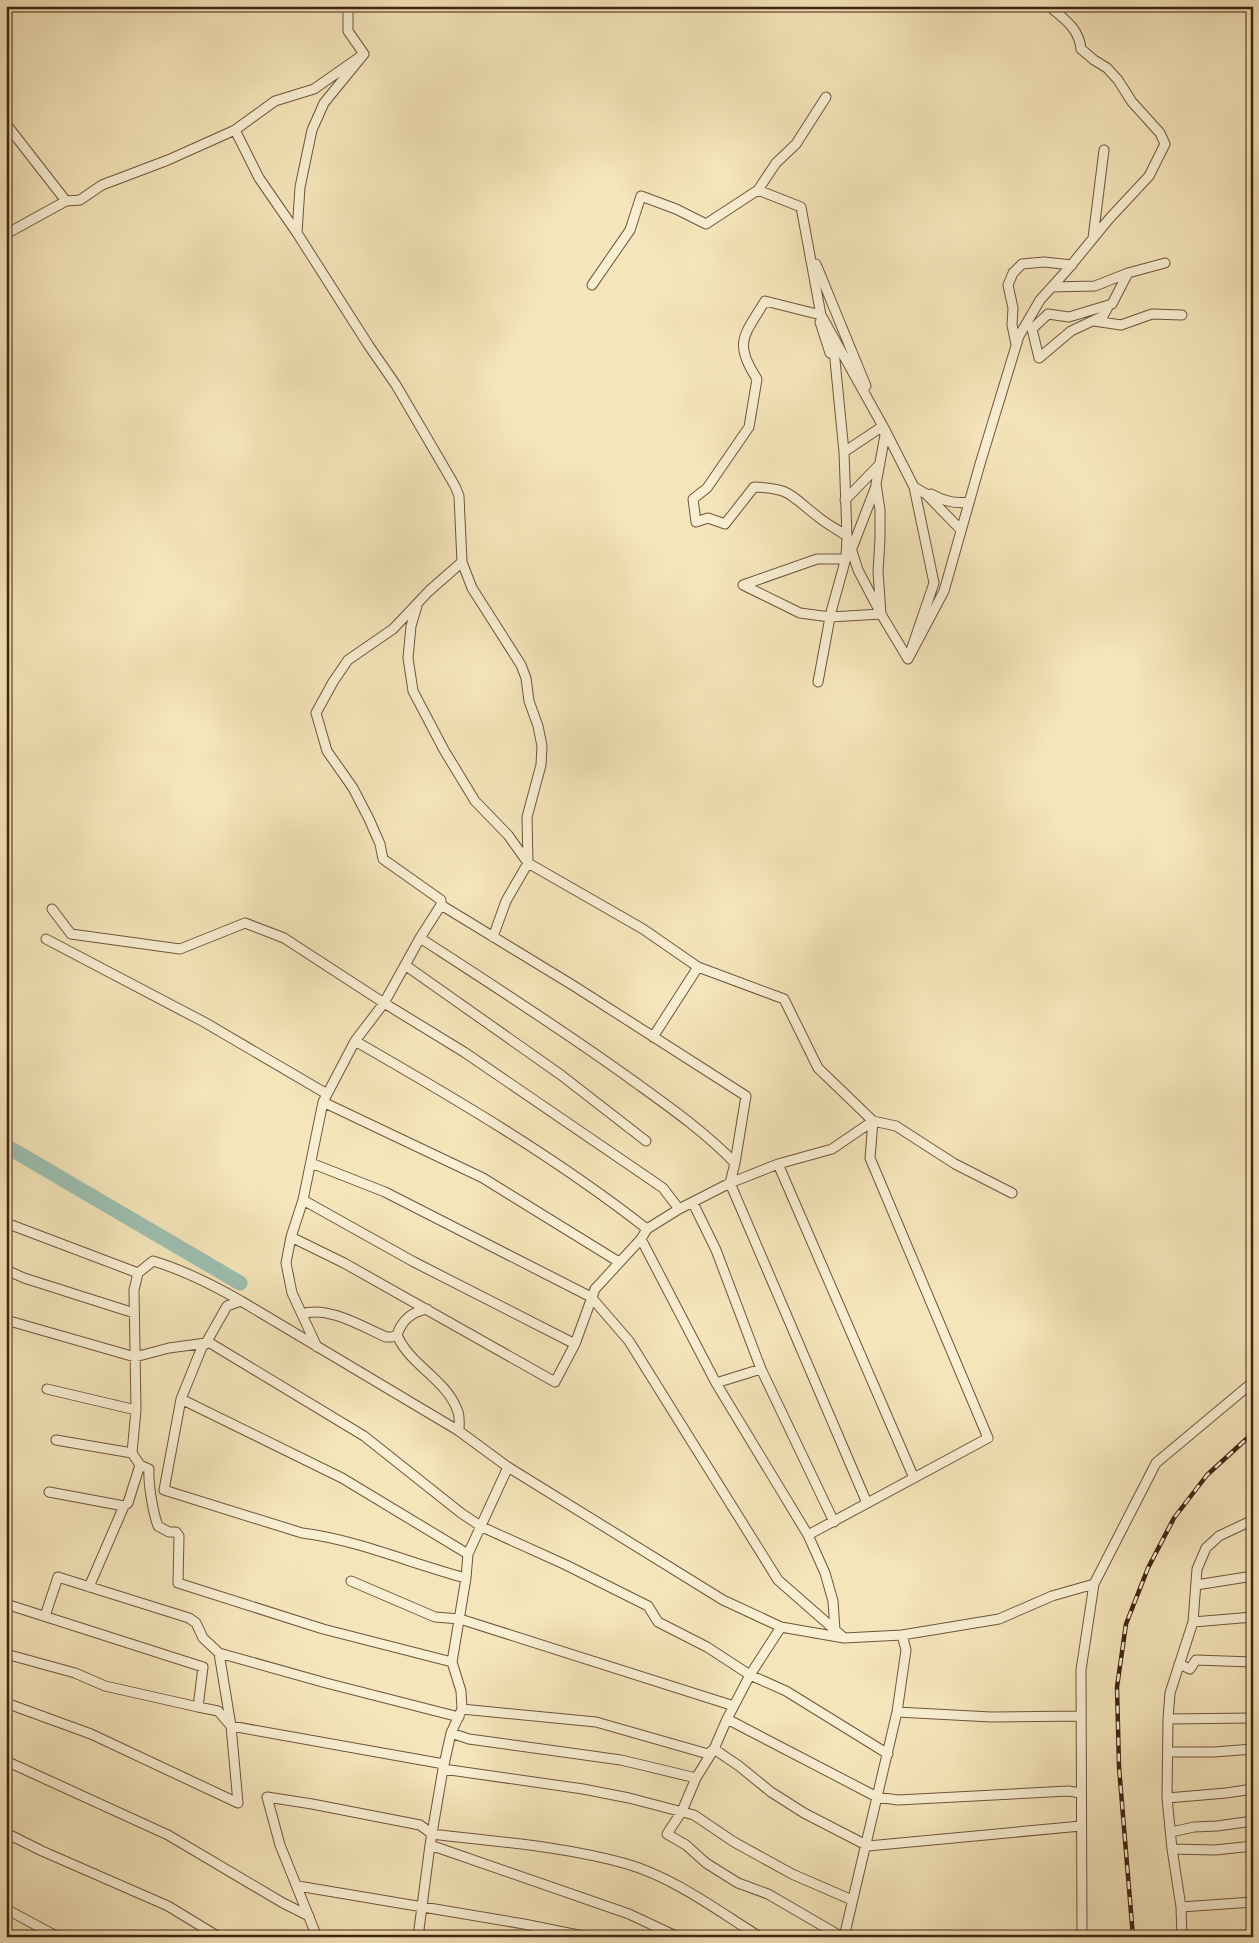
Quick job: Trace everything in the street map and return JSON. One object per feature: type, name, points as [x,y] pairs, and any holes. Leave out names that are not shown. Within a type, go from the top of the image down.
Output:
[{"type":"street","points":[[348,6],[348,31],[364,54]]},
{"type":"street","points":[[908,659],[944,591],[1019,336],[1040,300],[1149,176],[1164,144],[1160,133],[1132,102],[1118,80],[1107,68],[1081,49],[1080,37],[1071,25],[1050,6]]},
{"type":"street","points":[[6,234],[66,201],[80,200],[102,185],[168,160],[235,130],[275,101],[314,88],[364,54]]},
{"type":"street","points":[[297,233],[300,187],[312,130],[324,103],[364,54]]},
{"type":"street","points":[[592,285],[630,230],[641,196],[676,209],[706,224],[758,190],[776,163],[796,144],[826,97]]},
{"type":"street","points":[[6,124],[66,201]]},
{"type":"street","points":[[235,130],[259,178],[396,385],[455,486],[459,496],[462,562],[472,588],[521,665],[526,678],[529,701],[538,726],[542,746],[541,765],[527,817],[528,863],[506,901],[493,937]]},
{"type":"street","points":[[1093,238],[1104,150]]},
{"type":"street","points":[[758,190],[800,207],[820,315],[836,370]]},
{"type":"street","points":[[808,246],[885,435],[876,484],[851,552]]},
{"type":"street","points":[[1017,344],[1012,325],[1013,308],[1008,285],[1013,273],[1022,264],[1044,262],[1072,265]]},
{"type":"street","points":[[1052,287],[1095,286],[1128,273],[1165,262]]},
{"type":"street","points":[[1109,305],[1104,316],[1071,331],[1039,358],[1032,329],[1048,314],[1069,317],[1112,304],[1128,273]]},
{"type":"street","points":[[765,301],[820,315],[918,489],[934,583],[908,659],[869,594],[851,552],[847,536],[819,518],[790,494],[774,488],[754,486],[725,524],[708,518],[696,522],[692,499],[707,488],[748,427],[757,379],[745,361],[743,337],[765,301]]},
{"type":"street","points":[[1094,321],[1120,325],[1152,314],[1182,315]]},
{"type":"street","points":[[818,682],[830,617],[846,558],[847,536],[844,452],[832,336]]},
{"type":"street","points":[[844,452],[882,425]]},
{"type":"street","points":[[845,500],[880,463]]},
{"type":"street","points":[[876,484],[880,510],[878,572],[881,614]]},
{"type":"street","points":[[918,489],[946,500],[960,503],[969,502]]},
{"type":"street","points":[[918,489],[926,494],[961,530]]},
{"type":"street","points":[[841,558],[817,559],[743,585],[800,613],[830,617],[881,614]]},
{"type":"street","points":[[317,1347],[292,1293],[286,1264],[291,1237],[303,1200],[325,1098],[355,1041],[384,1003],[420,938],[441,905],[441,900],[383,859],[380,844],[370,819],[353,788],[327,751],[316,713],[348,660],[392,629],[462,562]]},
{"type":"street","points":[[417,603],[411,626],[408,658],[413,691],[444,750],[475,801],[508,835],[528,863],[643,929],[698,967],[784,999],[818,1068],[874,1121],[896,1126],[955,1164],[1012,1193]]},
{"type":"street","points":[[441,905],[574,986],[746,1096],[730,1183],[867,1503]]},
{"type":"street","points":[[52,909],[71,934],[180,949],[245,923],[284,938],[489,1068],[663,1188],[679,1209]]},
{"type":"street","points":[[420,938],[584,1045],[712,1139],[735,1163]]},
{"type":"street","points":[[46,939],[204,1022],[325,1098],[483,1178],[619,1262]]},
{"type":"street","points":[[405,965],[547,1065],[646,1141]]},
{"type":"street","points":[[653,1038],[698,967]]},
{"type":"street","points":[[355,1041],[472,1108],[553,1160],[605,1196],[647,1229]]},
{"type":"street","points":[[291,1237],[344,1263],[554,1382],[576,1344],[595,1289],[647,1229],[679,1209],[730,1183],[778,1164],[832,1149],[874,1121]]},
{"type":"street","points":[[808,1535],[988,1438],[870,1158],[874,1121]]},
{"type":"street","points":[[311,1163],[385,1192],[591,1297],[629,1341],[778,1580],[844,1638]]},
{"type":"street","points":[[778,1164],[914,1478]]},
{"type":"street","points":[[303,1200],[414,1262],[576,1344]]},
{"type":"street","points":[[693,1202],[716,1250],[761,1369],[834,1522]]},
{"type":"street","points":[[6,1223],[138,1273]]},
{"type":"street","points":[[641,1238],[716,1383],[808,1535],[825,1573],[833,1601],[835,1630]]},
{"type":"street","points":[[452,1662],[323,1629],[178,1583],[179,1536],[176,1532],[169,1532],[158,1526],[154,1516],[152,1494],[148,1480],[149,1470],[140,1465],[132,1453],[136,1410],[134,1290],[138,1273],[153,1261],[213,1285],[241,1301],[459,1431],[508,1467],[723,1600],[781,1627],[844,1638],[902,1636],[998,1619],[1052,1596],[1094,1584]]},
{"type":"street","points":[[6,1270],[24,1278],[134,1313]]},
{"type":"street","points":[[241,1301],[228,1306],[202,1347],[181,1399],[164,1490],[302,1533],[319,1535],[362,1546],[466,1578]]},
{"type":"street","points":[[427,1310],[413,1313],[401,1324],[397,1335],[406,1351],[450,1394],[458,1413],[459,1431]]},
{"type":"street","points":[[302,1314],[317,1311],[331,1314],[386,1337],[397,1335]]},
{"type":"street","points":[[6,1320],[135,1357],[169,1348],[210,1342],[364,1436],[461,1513],[482,1527],[566,1565],[648,1606],[658,1622],[707,1647],[750,1675],[786,1691],[888,1754]]},
{"type":"street","points":[[716,1383],[761,1369]]},
{"type":"street","points":[[1082,1937],[1081,1670],[1094,1584],[1156,1463],[1253,1382]]},
{"type":"street","points":[[47,1389],[136,1410]]},
{"type":"street","points":[[181,1399],[342,1478],[468,1554]]},
{"type":"street","points":[[56,1440],[132,1453]]},
{"type":"street","points":[[89,1587],[124,1506],[128,1502],[140,1465]]},
{"type":"street","points":[[418,1937],[430,1845],[444,1767],[451,1733],[460,1713],[461,1692],[452,1662],[460,1619],[468,1554],[508,1467]]},
{"type":"street","points":[[49,1492],[124,1506]]},
{"type":"street","points":[[1182,1937],[1181,1907],[1172,1849],[1167,1798],[1170,1693],[1192,1622],[1197,1569],[1206,1548],[1219,1536],[1253,1520]]},
{"type":"street","points":[[1196,1585],[1253,1576]]},
{"type":"street","points":[[45,1616],[58,1577],[189,1618],[196,1623],[203,1638],[219,1653],[326,1683],[460,1713],[596,1722],[708,1754],[714,1749]]},
{"type":"street","points":[[351,1581],[435,1617],[460,1619],[734,1706]]},
{"type":"street","points":[[6,1604],[203,1667],[198,1706]]},
{"type":"street","points":[[1192,1622],[1253,1617]]},
{"type":"street","points":[[781,1627],[750,1675],[714,1749],[696,1778],[682,1811],[667,1834],[686,1846],[706,1863],[738,1883],[768,1894],[843,1937],[898,1712],[906,1650],[902,1636]]},
{"type":"street","points":[[6,1703],[90,1734],[238,1803],[231,1726],[219,1653]]},
{"type":"street","points":[[6,1654],[75,1673],[105,1686],[218,1711],[231,1726],[444,1767],[629,1798],[694,1814],[734,1842],[792,1874],[852,1900]]},
{"type":"street","points":[[1179,1664],[1190,1670],[1196,1660],[1253,1662]]},
{"type":"street","points":[[898,1712],[982,1716],[1081,1716]]},
{"type":"street","points":[[1168,1719],[1253,1718]]},
{"type":"street","points":[[727,1719],[877,1797],[898,1800],[1068,1791],[1081,1793]]},
{"type":"street","points":[[451,1733],[469,1739],[622,1760],[696,1778]]},
{"type":"street","points":[[714,1749],[771,1792],[804,1813],[865,1845],[879,1846],[1081,1826]]},
{"type":"street","points":[[1169,1752],[1214,1752],[1253,1749]]},
{"type":"street","points":[[6,1761],[168,1835],[308,1916]]},
{"type":"street","points":[[1167,1798],[1253,1789]]},
{"type":"street","points":[[318,1937],[280,1845],[267,1797],[420,1825],[432,1834],[562,1849],[628,1864],[670,1882],[760,1937]]},
{"type":"street","points":[[1171,1832],[1194,1827],[1253,1821]]},
{"type":"street","points":[[6,1833],[42,1851],[168,1906],[218,1937]]},
{"type":"street","points":[[430,1845],[629,1914],[678,1937]]},
{"type":"street","points":[[1172,1849],[1215,1850],[1253,1846]]},
{"type":"street","points":[[298,1886],[588,1937]]},
{"type":"street","points":[[1181,1907],[1253,1902]]},
{"type":"street","points":[[6,1909],[58,1937]]},
{"type":"waterway","points":[[6,1146],[240,1283]]},
{"type":"railway","points":[[1133,1937],[1119,1767],[1117,1687],[1126,1624],[1148,1568],[1174,1518],[1207,1475],[1253,1433]]}]
